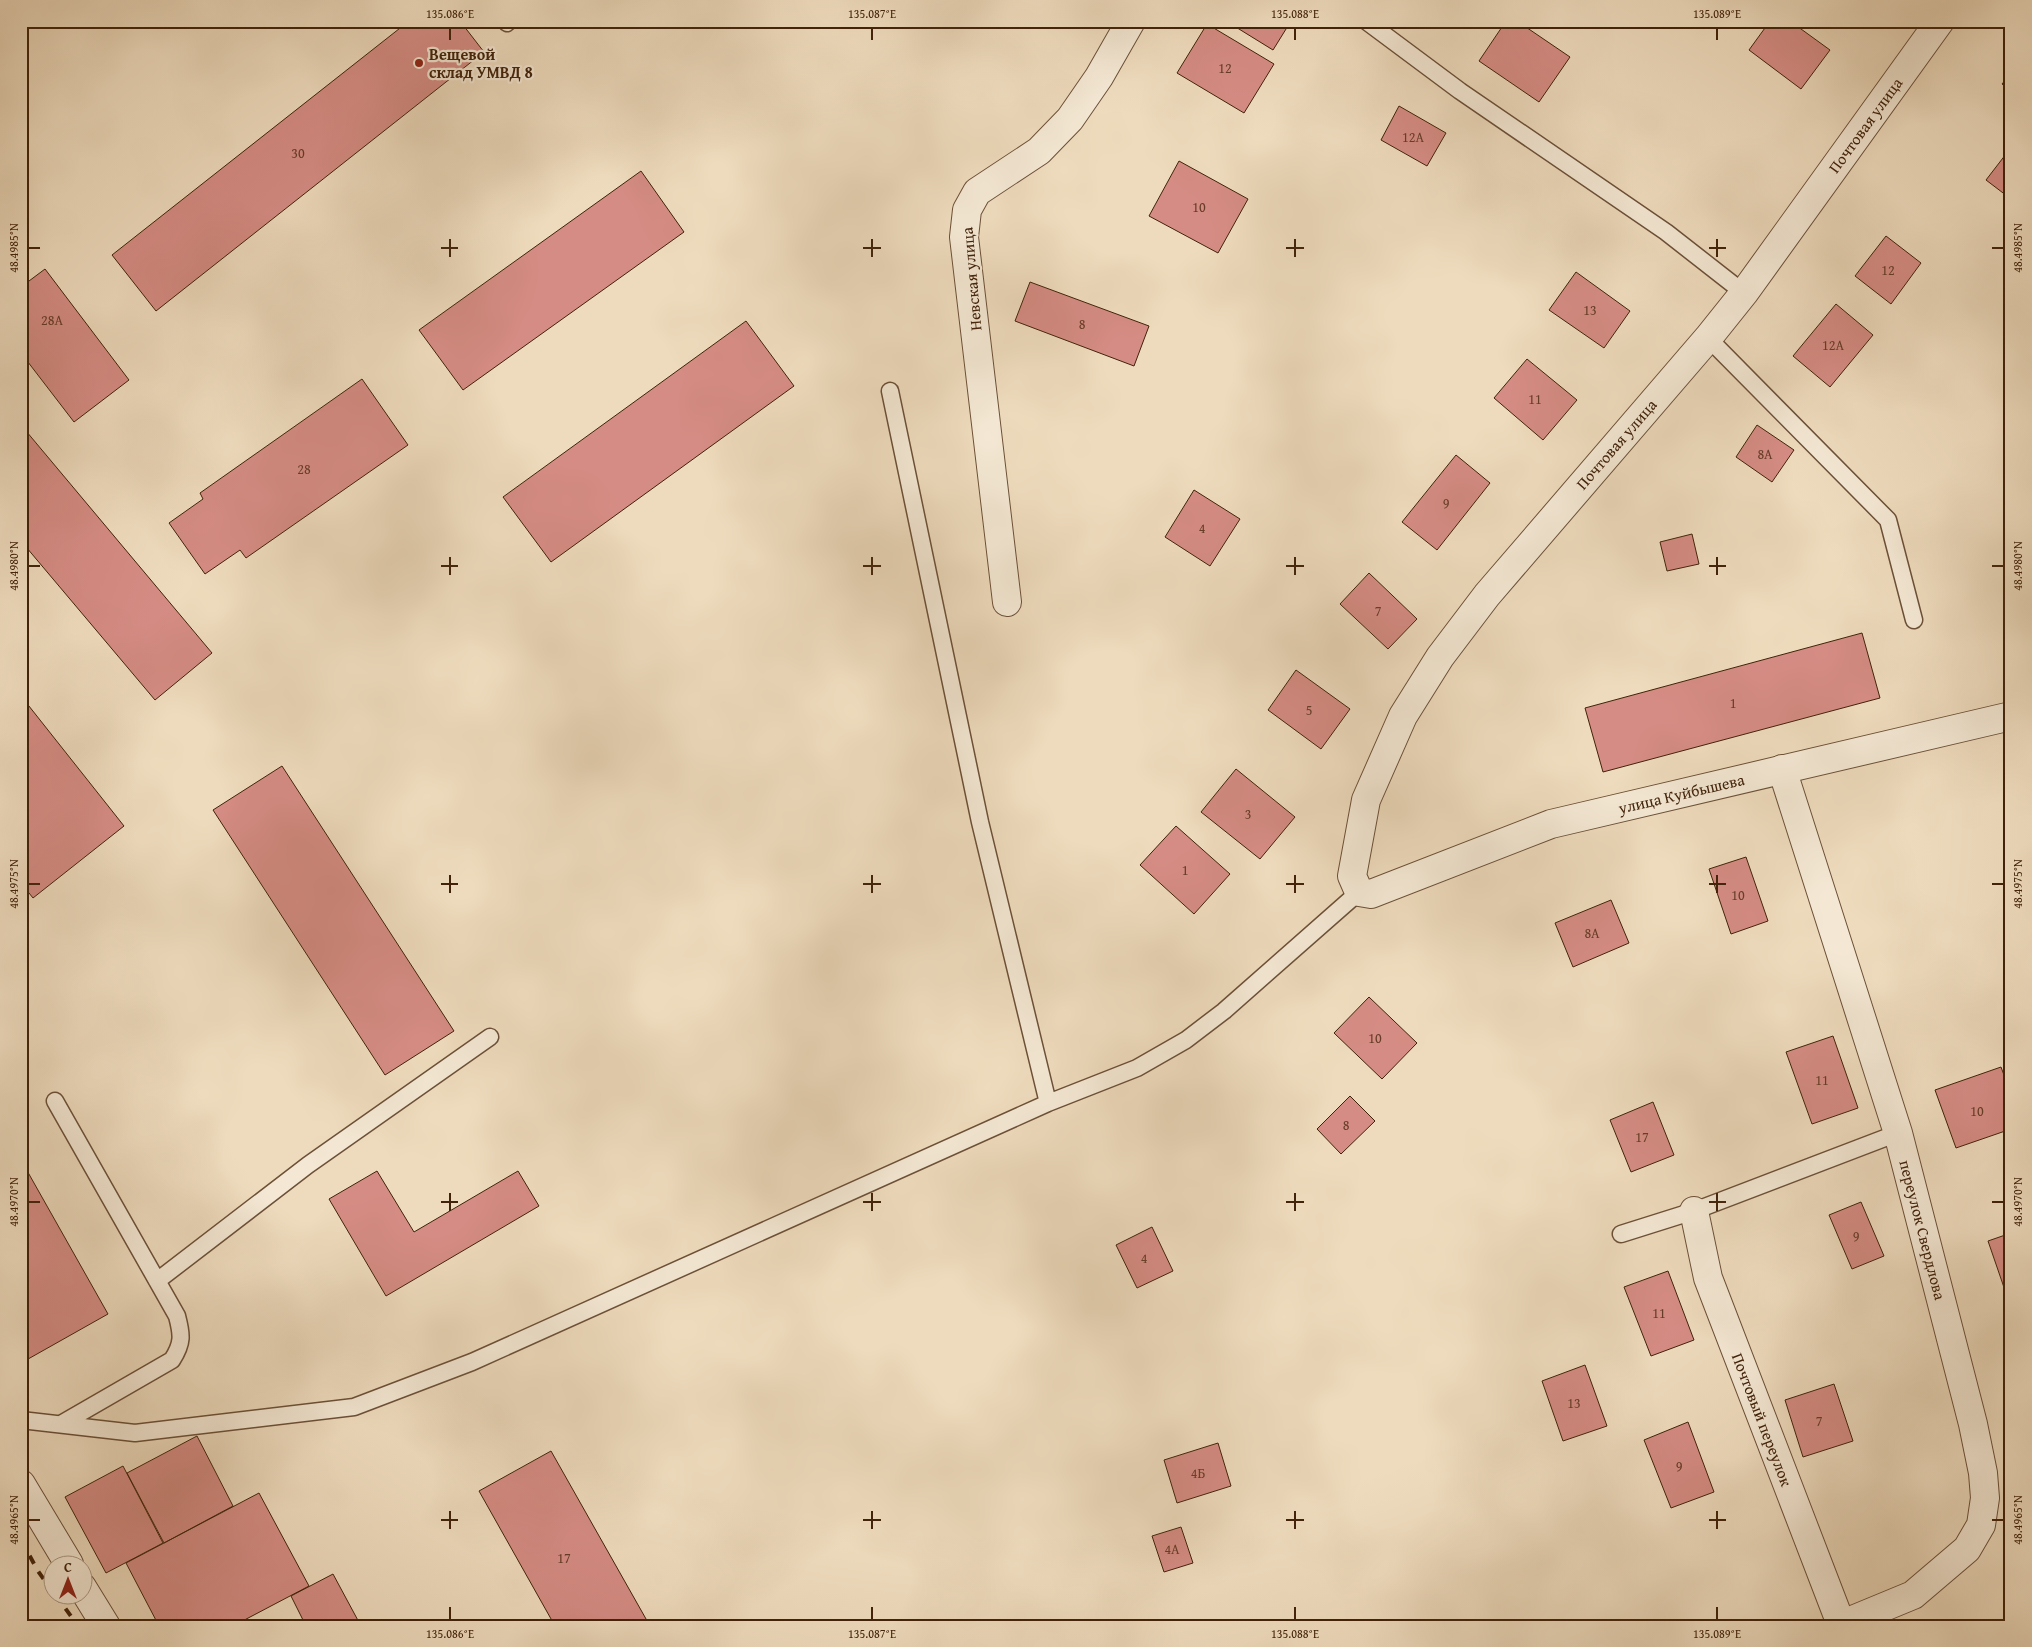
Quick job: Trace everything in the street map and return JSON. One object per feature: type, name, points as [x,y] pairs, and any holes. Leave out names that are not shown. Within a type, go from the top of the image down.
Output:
[{"type":"street","name":"Невская улица","points":[[1007,602],[964,237],[967,210],[977,192],[1039,151],[1070,118],[1099,77],[1131,21]]},
{"type":"street","name":"Почтовая улица","points":[[1359,892],[1352,876],[1366,800],[1402,716],[1440,657],[1487,595],[1708,338],[1744,293],[1940,21]]},
{"type":"street","name":"улица Куйбышева","points":[[1359,892],[1371,894],[1551,824],[2011,716]]},
{"type":"street","name":"переулок Свердлова","points":[[1782,769],[1898,1133],[1973,1424],[1983,1473],[1985,1498],[1980,1525],[1967,1549],[1912,1595],[1839,1625]]},
{"type":"street","name":"Почтовый переулок","points":[[1694,1211],[1708,1278],[1839,1625]]},
{"type":"street","points":[[21,1484],[63,1554]]},
{"type":"street","points":[[92,1603],[106,1626]]},
{"type":"lane","points":[[1366,21],[1460,91],[1666,232],[1744,293]]},
{"type":"lane","points":[[1708,338],[1888,520],[1914,620]]},
{"type":"lane","points":[[890,391],[980,822],[1048,1103]]},
{"type":"lane","points":[[21,1420],[135,1433],[354,1407],[472,1362],[1048,1103],[1137,1068],[1186,1040],[1224,1011],[1359,892]]},
{"type":"lane","points":[[157,1281],[308,1165],[490,1037]]},
{"type":"lane","points":[[55,1101],[177,1316],[181,1334],[180,1348],[172,1360],[61,1424]]},
{"type":"lane","points":[[1620,1234],[1694,1211],[1898,1133]]},
{"type":"building","points":[[409,21],[460,21],[484,52],[156,311],[112,255]]},
{"type":"building","points":[[1226,21],[1291,21],[1273,50]]},
{"type":"building","points":[[1506,21],[1517,21],[1570,57],[1539,102],[1479,61]]},
{"type":"building","points":[[1770,21],[1790,21],[1830,50],[1801,89],[1749,50]]},
{"type":"building","points":[[1207,24],[1274,64],[1244,113],[1177,73]]},
{"type":"building","points":[[2011,73],[2011,91],[2002,84]]},
{"type":"building","points":[[1399,106],[1446,133],[1427,166],[1381,140]]},
{"type":"building","points":[[2006,154],[2011,158],[2011,199],[1986,180]]},
{"type":"building","points":[[1179,161],[1248,199],[1218,253],[1149,216]]},
{"type":"building","points":[[641,171],[684,232],[463,390],[419,330]]},
{"type":"building","points":[[1886,236],[1921,263],[1891,304],[1855,276]]},
{"type":"building","points":[[45,269],[129,380],[74,422],[21,353],[21,287]]},
{"type":"building","points":[[1576,272],[1630,311],[1604,348],[1549,310]]},
{"type":"building","points":[[1030,282],[1149,326],[1134,366],[1015,321]]},
{"type":"building","points":[[1836,304],[1873,335],[1830,387],[1793,356]]},
{"type":"building","points":[[746,321],[794,386],[551,562],[503,497]]},
{"type":"building","points":[[1527,359],[1577,400],[1543,440],[1494,398]]},
{"type":"building","points":[[362,379],[408,445],[246,558],[240,550],[205,574],[169,523],[203,499],[200,493]]},
{"type":"building","points":[[21,425],[212,653],[155,700],[21,541]]},
{"type":"building","points":[[1757,425],[1794,450],[1772,482],[1736,457]]},
{"type":"building","points":[[1456,455],[1490,483],[1437,550],[1402,522]]},
{"type":"building","points":[[1194,490],[1240,519],[1210,566],[1165,537]]},
{"type":"building","points":[[1692,534],[1699,564],[1667,571],[1660,542]]},
{"type":"building","points":[[1369,573],[1417,619],[1388,649],[1340,604]]},
{"type":"building","points":[[1862,633],[1880,698],[1603,772],[1585,708]]},
{"type":"building","points":[[1296,670],[1350,709],[1321,749],[1268,710]]},
{"type":"building","points":[[21,696],[124,826],[33,898],[21,883]]},
{"type":"building","points":[[282,766],[454,1031],[385,1075],[213,810]]},
{"type":"building","points":[[1236,769],[1295,817],[1260,859],[1201,812]]},
{"type":"building","points":[[1176,826],[1230,874],[1194,914],[1140,865]]},
{"type":"building","points":[[1746,857],[1768,921],[1731,934],[1709,869]]},
{"type":"building","points":[[1611,900],[1629,943],[1573,967],[1555,923]]},
{"type":"building","points":[[1369,997],[1417,1043],[1382,1079],[1334,1033]]},
{"type":"building","points":[[1833,1036],[1858,1108],[1812,1124],[1786,1052]]},
{"type":"building","points":[[2001,1067],[2011,1094],[2011,1129],[1956,1148],[1935,1090]]},
{"type":"building","points":[[1350,1096],[1375,1121],[1341,1154],[1317,1129]]},
{"type":"building","points":[[1653,1102],[1674,1155],[1631,1172],[1610,1120]]},
{"type":"building","points":[[21,1160],[108,1314],[21,1363]]},
{"type":"building","points":[[377,1171],[414,1232],[518,1171],[539,1206],[386,1296],[329,1199]]},
{"type":"building","points":[[1861,1202],[1884,1256],[1852,1269],[1829,1215]]},
{"type":"building","points":[[1152,1227],[1173,1271],[1137,1288],[1116,1245]]},
{"type":"building","points":[[2011,1233],[2011,1302],[2009,1302],[1988,1241]]},
{"type":"building","points":[[1668,1271],[1694,1340],[1651,1356],[1624,1287]]},
{"type":"building","points":[[1585,1365],[1607,1426],[1563,1441],[1542,1381]]},
{"type":"building","points":[[1834,1384],[1853,1441],[1803,1457],[1785,1400]]},
{"type":"building","points":[[1688,1422],[1714,1492],[1671,1508],[1644,1440]]},
{"type":"building","points":[[197,1436],[233,1506],[164,1543],[127,1473]]},
{"type":"building","points":[[1218,1443],[1231,1486],[1177,1503],[1164,1460]]},
{"type":"building","points":[[551,1451],[650,1626],[555,1626],[479,1491]]},
{"type":"building","points":[[123,1466],[163,1543],[106,1573],[65,1497]]},
{"type":"building","points":[[259,1493],[309,1586],[233,1626],[159,1626],[126,1563]]},
{"type":"building","points":[[1181,1527],[1193,1563],[1164,1572],[1152,1536]]},
{"type":"building","points":[[333,1574],[361,1626],[306,1626],[291,1596]]},
{"type":"railway","points":[[21,1540],[42,1577]]},
{"type":"railway","points":[[62,1604],[78,1626]]},
{"type":"place","name":"Вещевой склад УМВД 8","points":[[419,63]]}]
